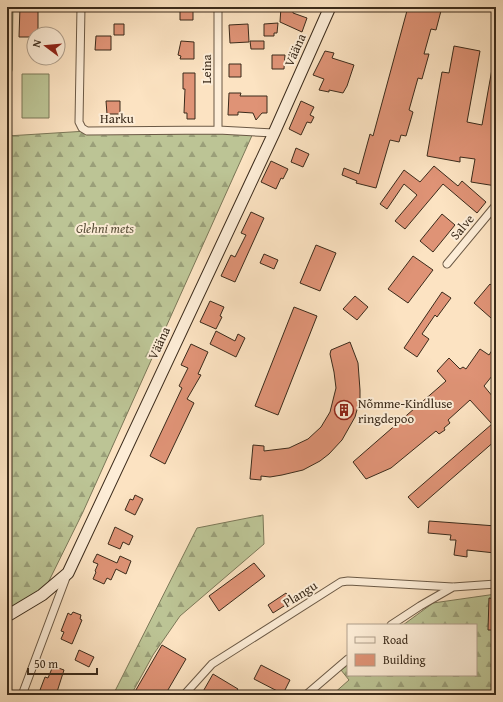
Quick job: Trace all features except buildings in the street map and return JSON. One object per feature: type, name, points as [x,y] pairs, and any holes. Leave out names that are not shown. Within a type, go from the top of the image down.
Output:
[{"type":"street","name":"Harku","points":[[81,7],[79,122],[82,128],[87,130],[218,130],[274,133]]},
{"type":"street","name":"Leina","points":[[218,7],[218,130]]},
{"type":"street","name":"Vääna","points":[[22,695],[68,573],[274,133],[330,7]]},
{"type":"street","name":"Salve","points":[[447,264],[496,206]]},
{"type":"street","points":[[7,616],[42,595],[68,573]]},
{"type":"street","name":"Plangu","points":[[184,695],[212,664],[342,582],[348,581],[453,587],[496,584]]},
{"type":"street","name":"Plangu","points":[[393,624],[453,587]]},
{"type":"street","points":[[306,695],[347,661]]},
{"type":"green space","points":[[7,7],[13,7],[12,70],[7,89]]},
{"type":"green space","points":[[22,74],[49,74],[49,118],[22,118]]},
{"type":"green space","name":"Glehni mets","points":[[87,131],[254,131],[83,512],[42,595],[7,616],[7,136]]},
{"type":"green space","points":[[263,515],[264,544],[180,616],[153,655],[131,695],[113,695],[197,528]]},
{"type":"green space","points":[[496,594],[496,695],[332,695],[349,680],[341,670],[347,666],[347,676],[477,676],[477,624],[404,624],[433,603]]},
{"type":"place","name":"Nõmme-Kindluse ringdepoo","points":[[344,410]]}]
